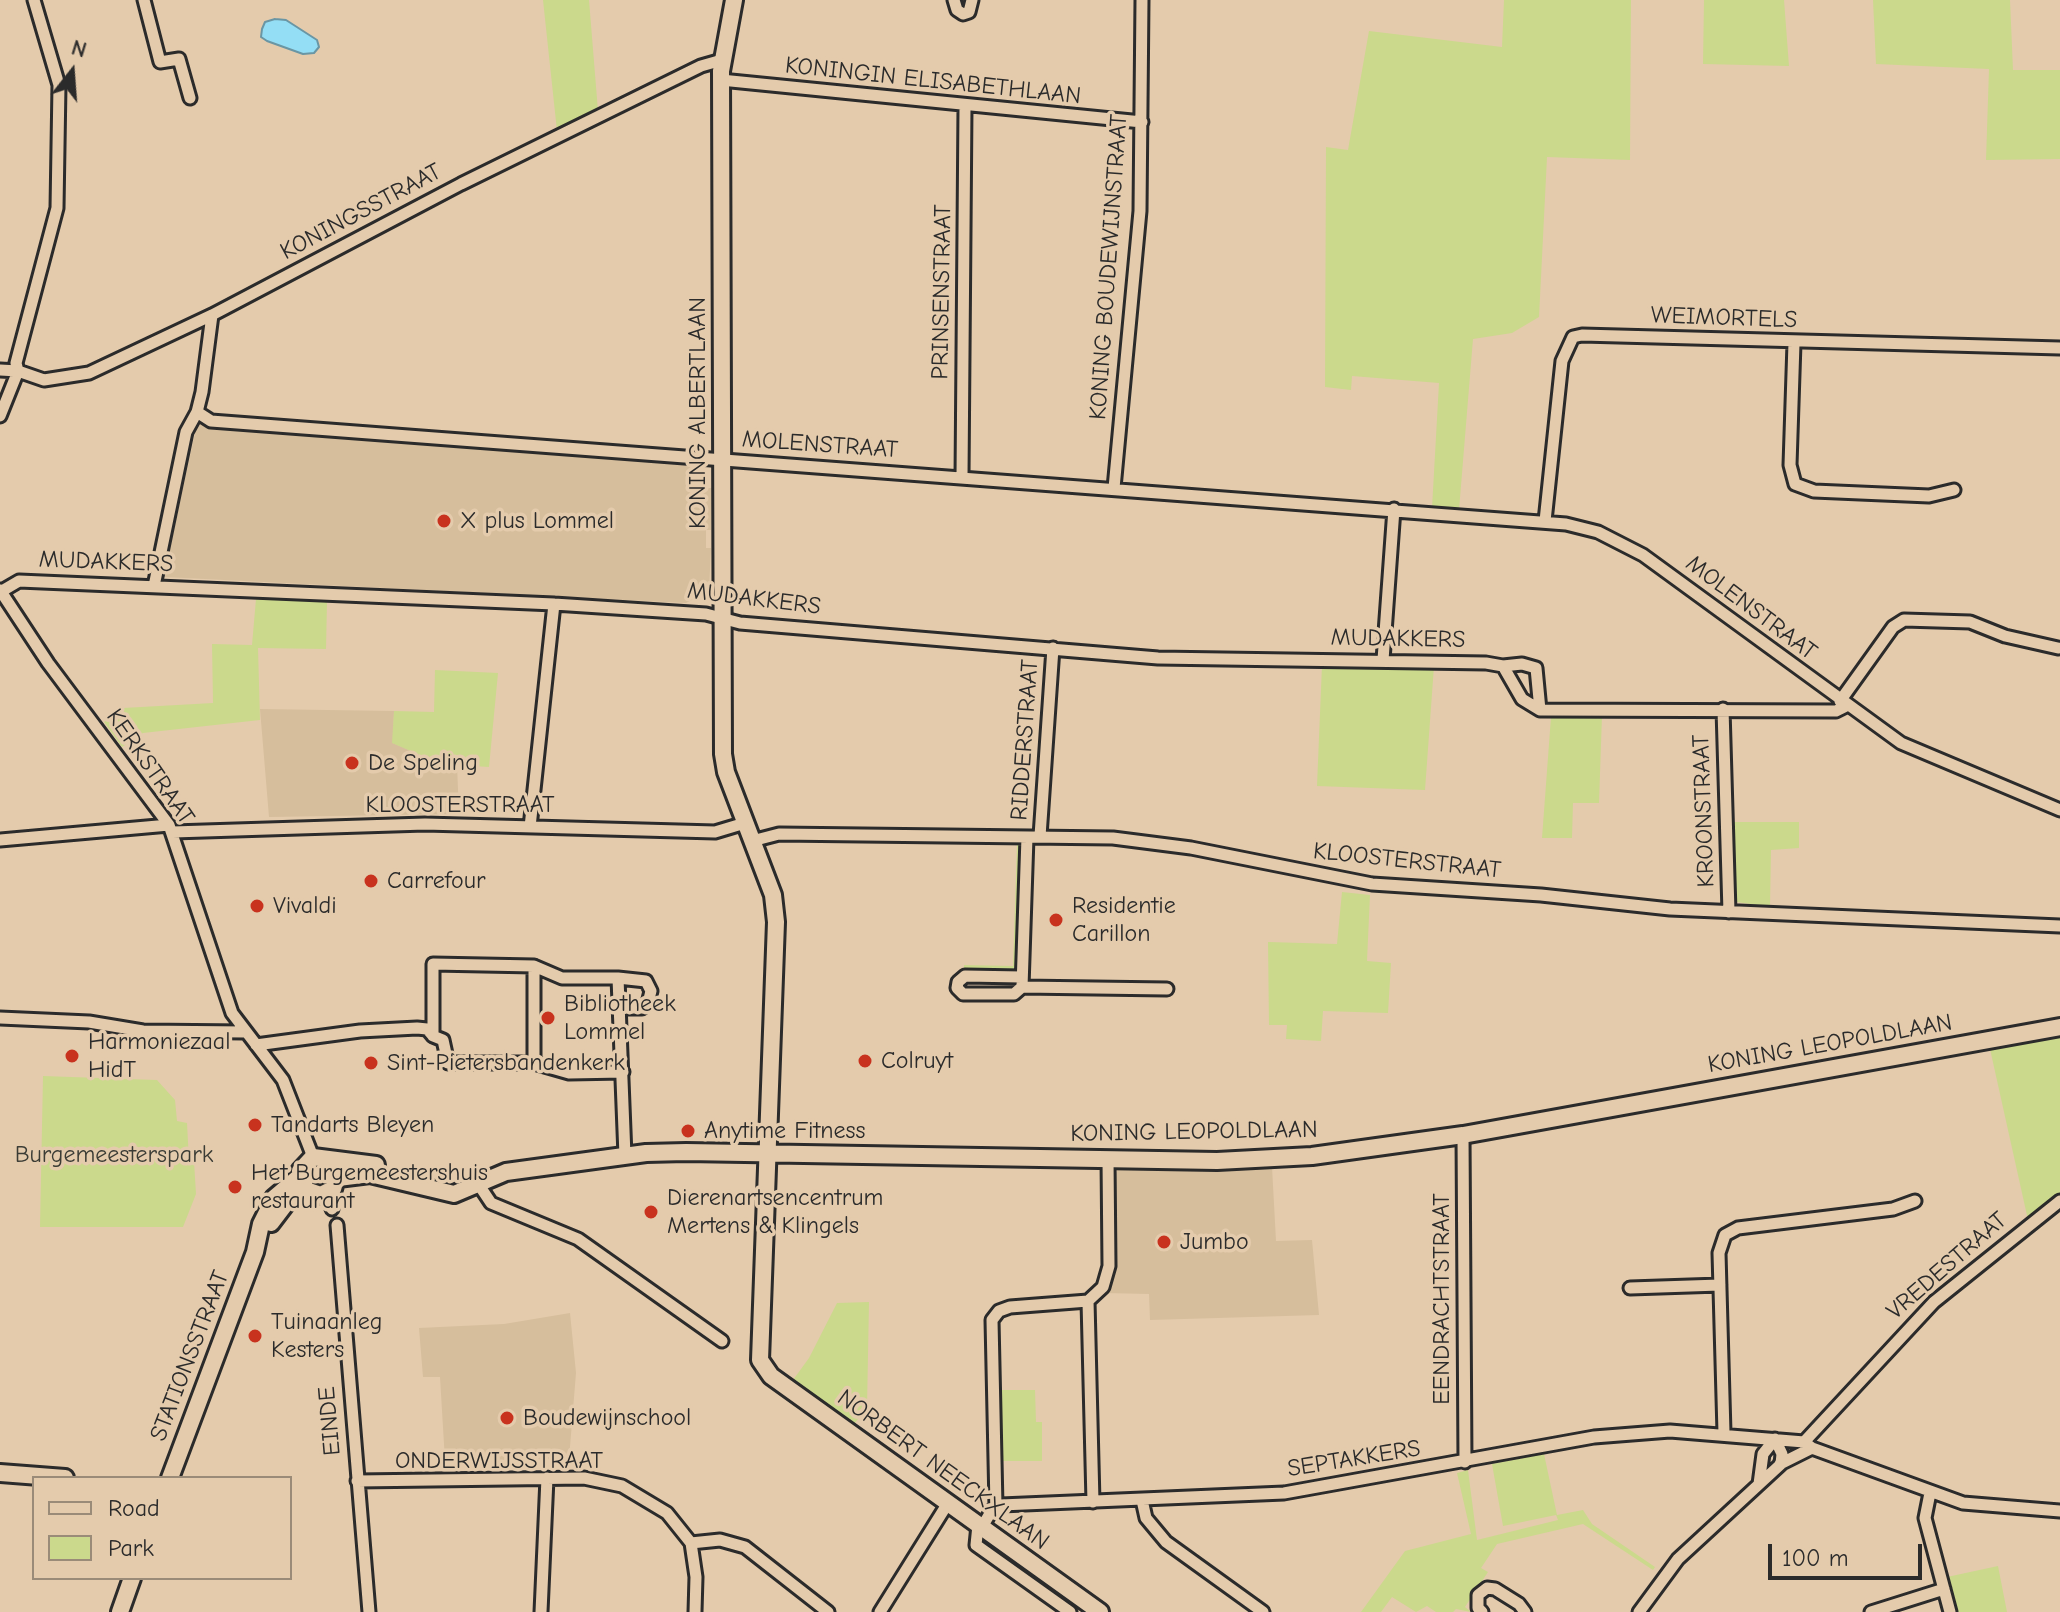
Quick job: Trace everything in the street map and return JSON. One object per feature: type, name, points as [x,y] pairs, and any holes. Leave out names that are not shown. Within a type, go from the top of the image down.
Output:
[{"type":"main road","name":"KONING ALBERTLAAN","points":[[734,0],[721,80],[724,764],[773,895],[776,922],[759,1341],[761,1363]]},
{"type":"main road","name":"KONING LEOPOLDLAAN","points":[[473,1187],[506,1172],[676,1152],[1264,1160],[1355,1152],[2060,1027]]},
{"type":"main road","points":[[332,1161],[338,1178],[330,1201],[313,1194],[303,1183],[304,1163],[313,1157],[473,1187]]},
{"type":"main road","points":[[338,1178],[357,1174],[393,1174]]},
{"type":"main road","name":"STATIONSSTRAAT","points":[[171,1476],[255,1252],[258,1232],[274,1198],[303,1183]]},
{"type":"main road","name":"NORBERT NEECKXLAAN","points":[[761,1363],[771,1376],[980,1526],[1083,1610]]},
{"type":"main road","points":[[0,1473],[39,1476]]},
{"type":"main road","points":[[120,1612],[131,1580]]},
{"type":"street","points":[[0,416],[18,371],[16,363],[57,208],[59,85],[34,0]]},
{"type":"street","points":[[144,0],[160,62],[179,59],[190,98]]},
{"type":"street","points":[[954,0],[957,10],[963,14],[969,12],[972,0]]},
{"type":"street","name":"KONING BOUDEWIJNSTRAAT","points":[[1114,488],[1137,250],[1142,122],[1142,0]]},
{"type":"street","name":"KONINGSSTRAAT","points":[[0,370],[18,371],[44,380],[89,373],[212,315],[461,184],[701,66],[722,60]]},
{"type":"street","name":"KONINGIN ELISABETHLAAN","points":[[721,80],[965,107],[1142,122]]},
{"type":"street","name":"PRINSENSTRAAT","points":[[962,477],[965,107]]},
{"type":"street","points":[[154,586],[186,432],[197,412],[212,315]]},
{"type":"street","name":"WEIMORTELS","points":[[1545,521],[1562,361],[1573,337],[2060,348]]},
{"type":"street","points":[[1794,343],[1790,465],[1795,484],[1814,491],[1929,496],[1954,490]]},
{"type":"street","name":"MOLENSTRAAT","points":[[197,412],[211,421],[1545,521],[1598,532],[1643,555],[1843,704],[1901,743],[2060,810]]},
{"type":"street","points":[[1383,660],[1394,509]]},
{"type":"street","name":"MUDAKKERS","points":[[1,590],[19,581],[554,604],[1158,658],[1522,664],[1536,668],[1540,710]]},
{"type":"street","name":"KERKSTRAAT","points":[[1,590],[48,663],[171,828],[232,1013],[283,1080],[313,1157]]},
{"type":"street","points":[[530,827],[554,604]]},
{"type":"street","points":[[1503,666],[1522,699],[1540,710],[1836,711],[1893,627],[1904,620],[1970,622],[2005,636],[2058,648]]},
{"type":"street","name":"RIDDERSTRAAT","points":[[1040,836],[1053,648]]},
{"type":"street","name":"KROONSTRAAT","points":[[1723,709],[1729,912]]},
{"type":"street","name":"KLOOSTERSTRAAT","points":[[0,840],[171,828],[425,824],[715,832],[745,823]]},
{"type":"street","name":"KLOOSTERSTRAAT","points":[[752,841],[779,834],[1040,836],[1166,844],[1372,884],[1729,912],[2060,926]]},
{"type":"street","points":[[1027,837],[1022,982],[1014,994],[963,994],[957,988],[958,982],[965,976],[1022,982],[1167,989]]},
{"type":"street","points":[[433,1036],[433,964],[534,966],[562,978],[642,979],[651,991],[648,1003],[642,1008],[621,1008]]},
{"type":"street","points":[[534,966],[534,1063]]},
{"type":"street","points":[[618,978],[625,1156]]},
{"type":"street","points":[[0,1018],[89,1022],[143,1031],[245,1032]]},
{"type":"street","points":[[256,1045],[417,1028],[427,1029],[443,1040],[448,1063],[534,1063],[569,1073],[623,1072]]},
{"type":"street","name":"EENDRACHTSTRAAT","points":[[1463,1135],[1465,1462]]},
{"type":"street","points":[[980,1526],[996,1506],[992,1320],[999,1311],[1010,1307],[1088,1301],[1103,1287],[1109,1274],[1108,1159]]},
{"type":"street","points":[[473,1187],[491,1203],[578,1239],[722,1341]]},
{"type":"street","points":[[1724,1433],[1721,1243],[1730,1231],[1893,1209],[1915,1201]]},
{"type":"street","name":"VREDESTRAAT","points":[[1808,1445],[1925,1310],[2060,1201]]},
{"type":"street","name":"EINDE","points":[[337,1225],[369,1612]]},
{"type":"street","points":[[1630,1288],[1720,1285]]},
{"type":"street","points":[[1088,1301],[1093,1502]]},
{"type":"street","name":"SEPTAKKERS","points":[[996,1506],[1300,1491],[1625,1433],[1724,1433],[1808,1445],[1963,1503],[2060,1511]]},
{"type":"street","points":[[1741,1435],[1763,1454],[1767,1462],[1781,1464]]},
{"type":"street","points":[[1759,1484],[1763,1454],[1775,1439],[1782,1454],[1781,1464]]},
{"type":"street","points":[[1639,1612],[1678,1559],[1781,1464],[1808,1445]]},
{"type":"street","points":[[541,1612],[547,1478]]},
{"type":"street","name":"ONDERWIJSSTRAAT","points":[[357,1481],[604,1480],[635,1491],[667,1513],[691,1543]]},
{"type":"street","points":[[1930,1493],[1925,1518],[1950,1612]]},
{"type":"street","points":[[1142,1500],[1146,1518],[1166,1542],[1263,1612]]},
{"type":"street","points":[[880,1612],[948,1503]]},
{"type":"street","points":[[695,1612],[696,1577],[691,1543],[720,1540],[745,1547],[828,1612]]},
{"type":"street","points":[[1482,1612],[1477,1601],[1487,1588],[1495,1589],[1519,1604],[1525,1612]]},
{"type":"street","points":[[1871,1612],[1944,1589]]},
{"type":"shaded area","name":"X plus Lommel","points":[[200,423],[697,463],[698,488],[712,488],[711,530],[706,530],[706,548],[711,548],[709,591],[686,603],[164,577],[196,428]]},
{"type":"shaded area","name":"De Speling","points":[[260,709],[394,711],[393,743],[441,764],[457,765],[459,814],[269,817]]},
{"type":"shaded area","points":[[1272,1167],[1276,1241],[1312,1240],[1319,1315],[1150,1320],[1149,1294],[1104,1293],[1114,1274],[1112,1183],[1118,1169]]},
{"type":"shaded area","name":"Boudewijnschool","points":[[570,1313],[576,1373],[569,1459],[445,1461],[440,1377],[423,1377],[419,1328],[504,1324]]},
{"type":"green space","points":[[543,0],[589,0],[598,111],[557,131]]},
{"type":"green space","points":[[1504,0],[1631,0],[1630,160],[1547,157],[1539,317],[1512,333],[1473,339],[1459,510],[1432,508],[1439,383],[1352,376],[1351,390],[1325,387],[1326,147],[1348,150],[1369,31],[1502,47]]},
{"type":"green space","points":[[1704,0],[1784,0],[1789,66],[1703,64]]},
{"type":"green space","points":[[1873,0],[2010,0],[2013,70],[2060,70],[2060,159],[1986,160],[1989,69],[1876,64]]},
{"type":"green space","points":[[256,599],[327,602],[326,649],[258,648],[260,720],[143,733],[122,747],[104,722],[123,708],[213,703],[212,644],[252,645]]},
{"type":"green space","points":[[1322,665],[1434,666],[1425,790],[1317,786]]},
{"type":"green space","points":[[435,670],[498,673],[489,767],[441,764],[392,743],[394,711],[434,712]]},
{"type":"green space","points":[[1602,715],[1599,803],[1573,803],[1572,838],[1542,838],[1551,717]]},
{"type":"green space","points":[[1731,822],[1799,822],[1799,848],[1771,850],[1770,907],[1737,902],[1734,895]]},
{"type":"green space","points":[[1017,844],[1021,845],[1017,972],[964,971],[964,965],[1013,966]]},
{"type":"green space","points":[[1342,892],[1370,895],[1367,961],[1391,963],[1388,1013],[1323,1011],[1321,1041],[1286,1039],[1287,1025],[1269,1025],[1268,942],[1337,944]]},
{"type":"green space","points":[[2060,1035],[2060,1194],[2028,1220],[1990,1049]]},
{"type":"green space","name":"Burgemeesterspark","points":[[43,1076],[157,1080],[175,1100],[177,1121],[187,1123],[189,1161],[194,1161],[196,1194],[183,1227],[40,1227]]},
{"type":"green space","points":[[869,1302],[867,1408],[854,1424],[793,1380],[809,1358],[837,1303]]},
{"type":"green space","points":[[1000,1390],[1035,1390],[1036,1422],[1042,1422],[1042,1461],[1000,1461]]},
{"type":"green space","points":[[1544,1454],[1557,1515],[1583,1510],[1592,1524],[1655,1567],[1653,1570],[1583,1524],[1497,1544],[1481,1568],[1488,1572],[1465,1607],[1471,1612],[1456,1609],[1453,1612],[1436,1612],[1427,1606],[1416,1612],[1392,1597],[1381,1612],[1361,1612],[1405,1551],[1471,1534],[1457,1473],[1468,1470],[1477,1540],[1558,1520],[1556,1515],[1503,1526],[1492,1464]]},
{"type":"green space","points":[[1998,1566],[2007,1612],[1957,1612],[1947,1577]]},
{"type":"water","points":[[286,20],[317,40],[319,47],[314,53],[303,54],[267,41],[261,37],[262,29],[265,22]]},
{"type":"place","name":"X plus Lommel","points":[[444,521]]},
{"type":"place","name":"De Speling","points":[[352,763]]},
{"type":"place","name":"Carrefour","points":[[371,881]]},
{"type":"place","name":"Vivaldi","points":[[257,906]]},
{"type":"place","name":"Residentie Carillon","points":[[1056,920]]},
{"type":"place","name":"Bibliotheek Lommel","points":[[548,1018]]},
{"type":"place","name":"Harmoniezaal HidT","points":[[72,1056]]},
{"type":"place","name":"Colruyt","points":[[865,1061]]},
{"type":"place","name":"Sint-Pietersbandenkerk","points":[[371,1063]]},
{"type":"place","name":"Tandarts Bleyen","points":[[255,1125]]},
{"type":"place","name":"Anytime Fitness","points":[[688,1131]]},
{"type":"place","name":"Het Burgemeestershuis restaurant","points":[[235,1187]]},
{"type":"place","name":"Dierenartsencentrum Mertens & Klingels","points":[[651,1212]]},
{"type":"place","name":"Jumbo","points":[[1164,1242]]},
{"type":"place","name":"Tuinaanleg Kesters","points":[[255,1336]]},
{"type":"place","name":"Boudewijnschool","points":[[507,1418]]}]
